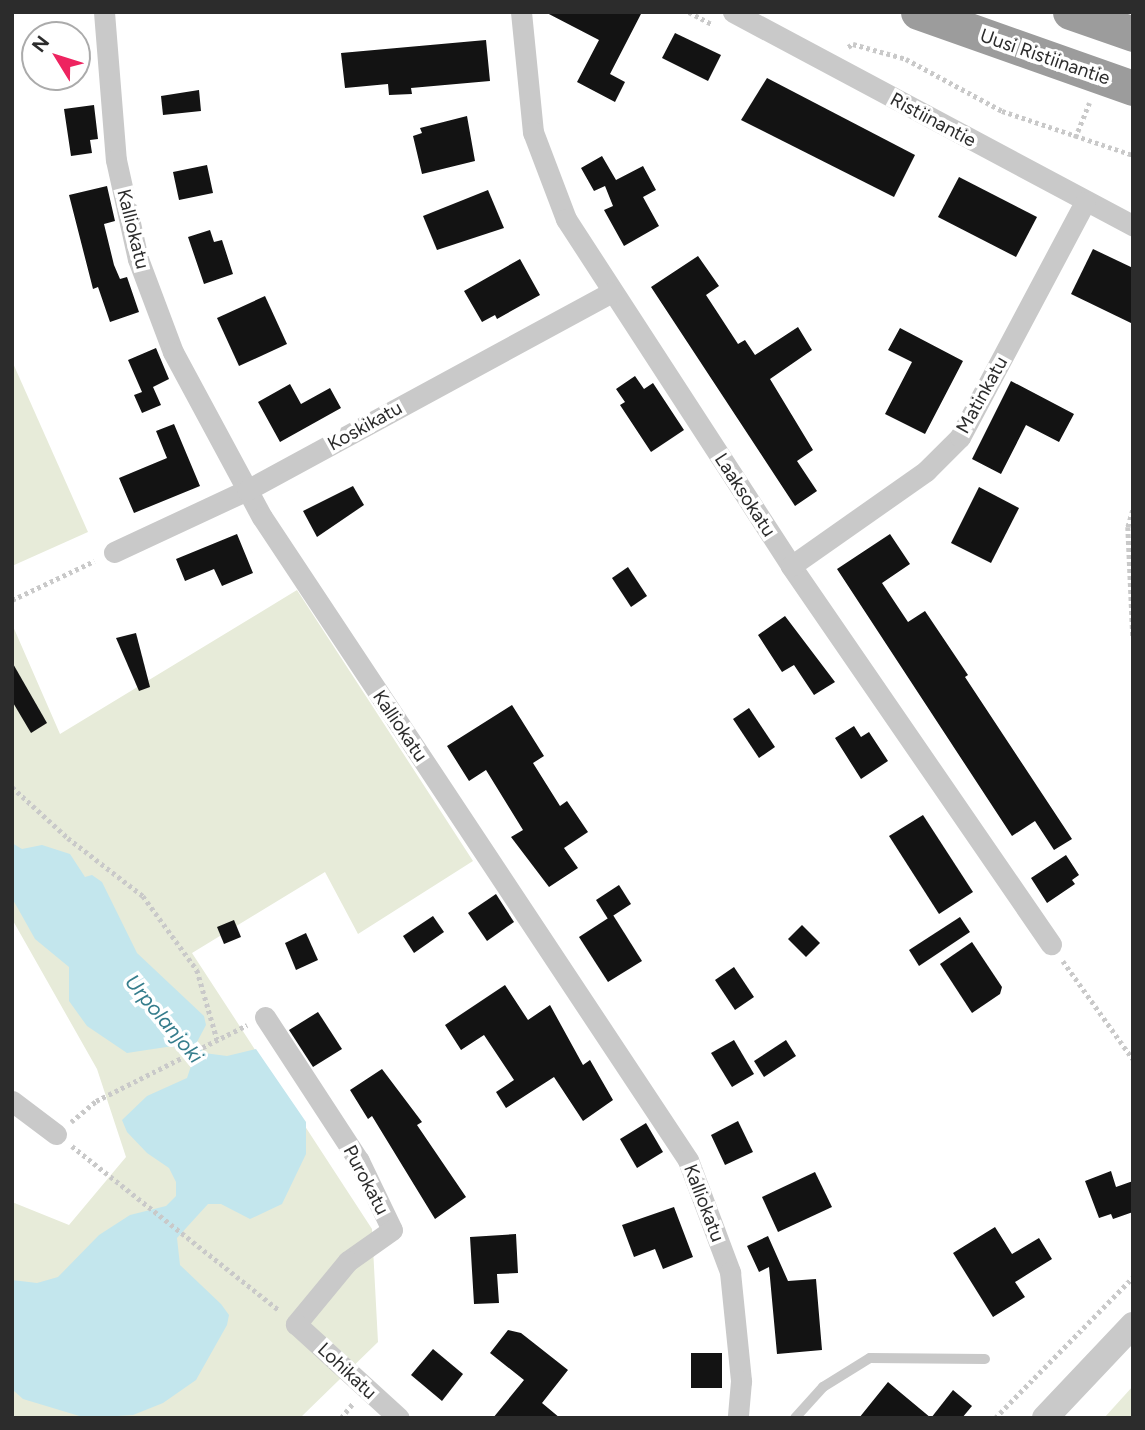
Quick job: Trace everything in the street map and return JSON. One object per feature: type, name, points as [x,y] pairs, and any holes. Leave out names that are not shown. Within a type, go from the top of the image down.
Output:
[{"type":"highway","name":"Uusi Ristiinantie","points":[[918,12],[1133,88]]},
{"type":"highway","points":[[1070,12],[1133,34]]},
{"type":"street","name":"Kalliokatu","points":[[104,12],[116,160],[138,259],[173,352],[247,490],[688,1160],[730,1272],[741,1381],[738,1418]]},
{"type":"street","name":"Laaksokatu","points":[[522,12],[533,132],[566,219],[791,566],[1051,944]]},
{"type":"street","name":"Ristiinantie","points":[[733,12],[1133,226]]},
{"type":"street","name":"Matinkatu","points":[[791,566],[926,471],[960,437],[1086,202]]},
{"type":"street","name":"Koskikatu","points":[[114,552],[247,490],[611,292]]},
{"type":"street","name":"Purokatu","points":[[265,1017],[359,1161],[392,1230],[348,1261],[296,1324]]},
{"type":"street","points":[[12,1101],[55,1134]]},
{"type":"street","name":"Lohikatu","points":[[296,1324],[399,1418]]},
{"type":"street","points":[[1045,1418],[1133,1325]]},
{"type":"lane","points":[[795,1418],[823,1387],[870,1358],[985,1359]]},
{"type":"path","points":[[836,68],[845,49],[853,44],[906,59],[1002,111],[1075,138],[1133,155]]},
{"type":"path","points":[[1075,138],[1089,102]]},
{"type":"path","points":[[1133,510],[1128,527],[1133,636]]},
{"type":"path","points":[[12,600],[114,552]]},
{"type":"path","points":[[12,788],[68,838],[144,896],[197,971],[217,1039]]},
{"type":"path","points":[[1051,944],[1133,1059]]},
{"type":"path","points":[[265,1017],[96,1101],[55,1134],[130,1188],[296,1324]]},
{"type":"path","points":[[995,1418],[1133,1277]]},
{"type":"green space","points":[[12,361],[88,532],[12,566]]},
{"type":"green space","points":[[297,590],[473,861],[358,934],[325,872],[192,953],[372,1229],[378,1342],[300,1418],[12,1418],[12,1202],[69,1225],[126,1157],[97,1069],[12,919],[12,624],[60,734]]},
{"type":"green space","points":[[1133,1386],[1133,1418],[1104,1418]]},
{"type":"water","name":"Urpolanjoki","points":[[12,843],[22,849],[42,845],[70,854],[85,877],[92,875],[102,882],[137,953],[204,1016],[206,1025],[197,1042],[204,1053],[227,1056],[256,1049],[306,1122],[306,1154],[282,1204],[250,1219],[221,1204],[208,1204],[177,1238],[180,1265],[221,1304],[229,1315],[227,1325],[196,1380],[163,1403],[133,1415],[86,1418],[23,1399],[14,1391],[12,1280],[37,1283],[58,1277],[99,1235],[130,1215],[166,1206],[176,1196],[176,1182],[169,1168],[147,1153],[127,1132],[122,1120],[147,1096],[187,1078],[191,1066],[173,1046],[127,1053],[87,1026],[69,1001],[69,967],[35,939],[12,898]]},
{"type":"building","points":[[545,12],[642,12],[610,74],[625,82],[615,102],[577,82],[599,40]]},
{"type":"building","points":[[675,33],[721,55],[708,81],[662,58]]},
{"type":"building","points":[[486,40],[490,81],[411,88],[412,94],[389,95],[388,84],[345,88],[341,53]]},
{"type":"building","points":[[767,78],[915,155],[894,197],[741,120]]},
{"type":"building","points":[[199,90],[201,111],[163,115],[161,96]]},
{"type":"building","points":[[94,105],[98,139],[90,140],[92,153],[71,156],[64,109]]},
{"type":"building","points":[[467,116],[475,161],[422,174],[413,136],[422,133],[420,128]]},
{"type":"building","points":[[602,156],[616,180],[643,166],[656,190],[643,197],[659,226],[624,246],[604,210],[613,206],[605,186],[594,191],[581,168]]},
{"type":"building","points":[[207,165],[213,193],[179,200],[173,172]]},
{"type":"building","points":[[959,177],[1037,217],[1016,257],[938,217]]},
{"type":"building","points":[[107,186],[115,221],[104,224],[114,265],[120,279],[127,277],[139,312],[110,322],[98,287],[93,289],[69,195]]},
{"type":"building","points":[[488,190],[504,228],[437,250],[423,216]]},
{"type":"building","points":[[210,230],[214,242],[222,240],[233,274],[204,284],[188,237]]},
{"type":"building","points":[[1093,249],[1133,268],[1133,324],[1071,294]]},
{"type":"building","points":[[698,256],[719,286],[706,295],[738,344],[745,340],[755,355],[798,327],[812,350],[770,379],[813,450],[797,461],[817,491],[795,506],[651,287]]},
{"type":"building","points":[[520,259],[540,295],[497,319],[495,315],[482,322],[464,291]]},
{"type":"building","points":[[265,296],[287,344],[239,366],[217,318]]},
{"type":"building","points":[[900,328],[963,361],[925,434],[885,414],[912,362],[888,350]]},
{"type":"building","points":[[156,348],[169,379],[153,387],[161,405],[142,413],[134,395],[142,392],[128,360]]},
{"type":"building","points":[[635,376],[644,389],[653,383],[684,430],[651,452],[620,405],[625,402],[616,389]]},
{"type":"building","points":[[1011,381],[1074,414],[1059,442],[1026,425],[1001,474],[972,459]]},
{"type":"building","points":[[290,384],[301,404],[330,388],[341,408],[280,442],[258,402]]},
{"type":"building","points":[[174,424],[200,486],[134,513],[119,478],[167,458],[156,431]]},
{"type":"building","points":[[353,486],[364,505],[317,537],[303,511]]},
{"type":"building","points":[[979,487],[1019,508],[991,563],[951,543]]},
{"type":"building","points":[[237,534],[253,573],[222,586],[214,569],[185,581],[176,559]]},
{"type":"building","points":[[890,534],[910,564],[882,583],[908,622],[925,611],[968,675],[965,677],[1072,839],[1054,850],[1035,821],[1012,836],[837,569]]},
{"type":"building","points":[[628,567],[647,596],[631,607],[612,578]]},
{"type":"building","points":[[785,616],[835,682],[814,695],[794,665],[782,672],[758,635]]},
{"type":"building","points":[[136,633],[150,687],[139,691],[116,638]]},
{"type":"building","points":[[12,662],[47,723],[31,733],[12,701]]},
{"type":"building","points":[[512,705],[544,756],[533,763],[560,806],[567,801],[588,832],[564,848],[578,868],[549,887],[511,837],[523,830],[486,770],[469,781],[447,746]]},
{"type":"building","points":[[749,708],[775,747],[759,758],[733,719]]},
{"type":"building","points":[[854,726],[861,737],[869,732],[888,761],[861,779],[835,738]]},
{"type":"building","points":[[923,815],[973,892],[939,914],[889,836]]},
{"type":"building","points":[[1066,855],[1079,875],[1072,880],[1075,884],[1047,903],[1031,878]]},
{"type":"building","points":[[619,885],[631,904],[608,919],[596,900]]},
{"type":"building","points":[[496,894],[514,922],[487,941],[468,913]]},
{"type":"building","points":[[613,915],[642,961],[608,982],[579,937]]},
{"type":"building","points":[[433,916],[444,932],[414,953],[403,936]]},
{"type":"building","points":[[960,917],[970,932],[919,966],[909,950]]},
{"type":"building","points":[[234,920],[241,937],[224,944],[217,927]]},
{"type":"building","points":[[802,925],[820,943],[806,957],[788,939]]},
{"type":"building","points":[[306,933],[318,960],[296,970],[285,943]]},
{"type":"building","points":[[972,942],[1002,987],[1000,994],[972,1013],[940,964]]},
{"type":"building","points":[[734,967],[754,997],[735,1010],[715,980]]},
{"type":"building","points":[[505,985],[528,1020],[550,1005],[583,1065],[590,1060],[613,1100],[583,1121],[554,1077],[506,1108],[496,1092],[514,1080],[484,1035],[461,1050],[445,1025]]},
{"type":"building","points":[[318,1012],[342,1049],[313,1067],[289,1030]]},
{"type":"building","points":[[734,1040],[754,1074],[732,1087],[711,1053]]},
{"type":"building","points":[[786,1040],[796,1056],[764,1077],[754,1061]]},
{"type":"building","points":[[382,1069],[422,1122],[417,1125],[466,1197],[435,1219],[372,1116],[368,1119],[350,1090]]},
{"type":"building","points":[[738,1121],[753,1152],[725,1165],[711,1135]]},
{"type":"building","points":[[646,1123],[663,1152],[637,1168],[620,1139]]},
{"type":"building","points":[[1111,1171],[1116,1187],[1133,1181],[1133,1212],[1113,1219],[1111,1214],[1099,1218],[1085,1181]]},
{"type":"building","points":[[815,1172],[832,1207],[778,1232],[762,1197]]},
{"type":"building","points":[[674,1207],[693,1257],[663,1269],[655,1249],[634,1257],[622,1225]]},
{"type":"building","points":[[995,1227],[1012,1254],[1039,1238],[1052,1259],[1015,1282],[1025,1297],[993,1317],[953,1253]]},
{"type":"building","points":[[516,1234],[518,1273],[497,1274],[499,1303],[474,1304],[470,1237]]},
{"type":"building","points":[[768,1236],[788,1281],[816,1279],[822,1350],[777,1354],[769,1267],[759,1272],[747,1246]]},
{"type":"building","points":[[508,1330],[521,1333],[568,1370],[542,1403],[560,1418],[493,1418],[524,1380],[490,1353]]},
{"type":"building","points":[[433,1349],[463,1374],[442,1401],[411,1375]]},
{"type":"building","points":[[691,1353],[722,1353],[722,1388],[691,1388]]},
{"type":"building","points":[[888,1382],[901,1393],[931,1418],[859,1418]]},
{"type":"building","points":[[953,1390],[972,1406],[962,1418],[931,1418]]}]
